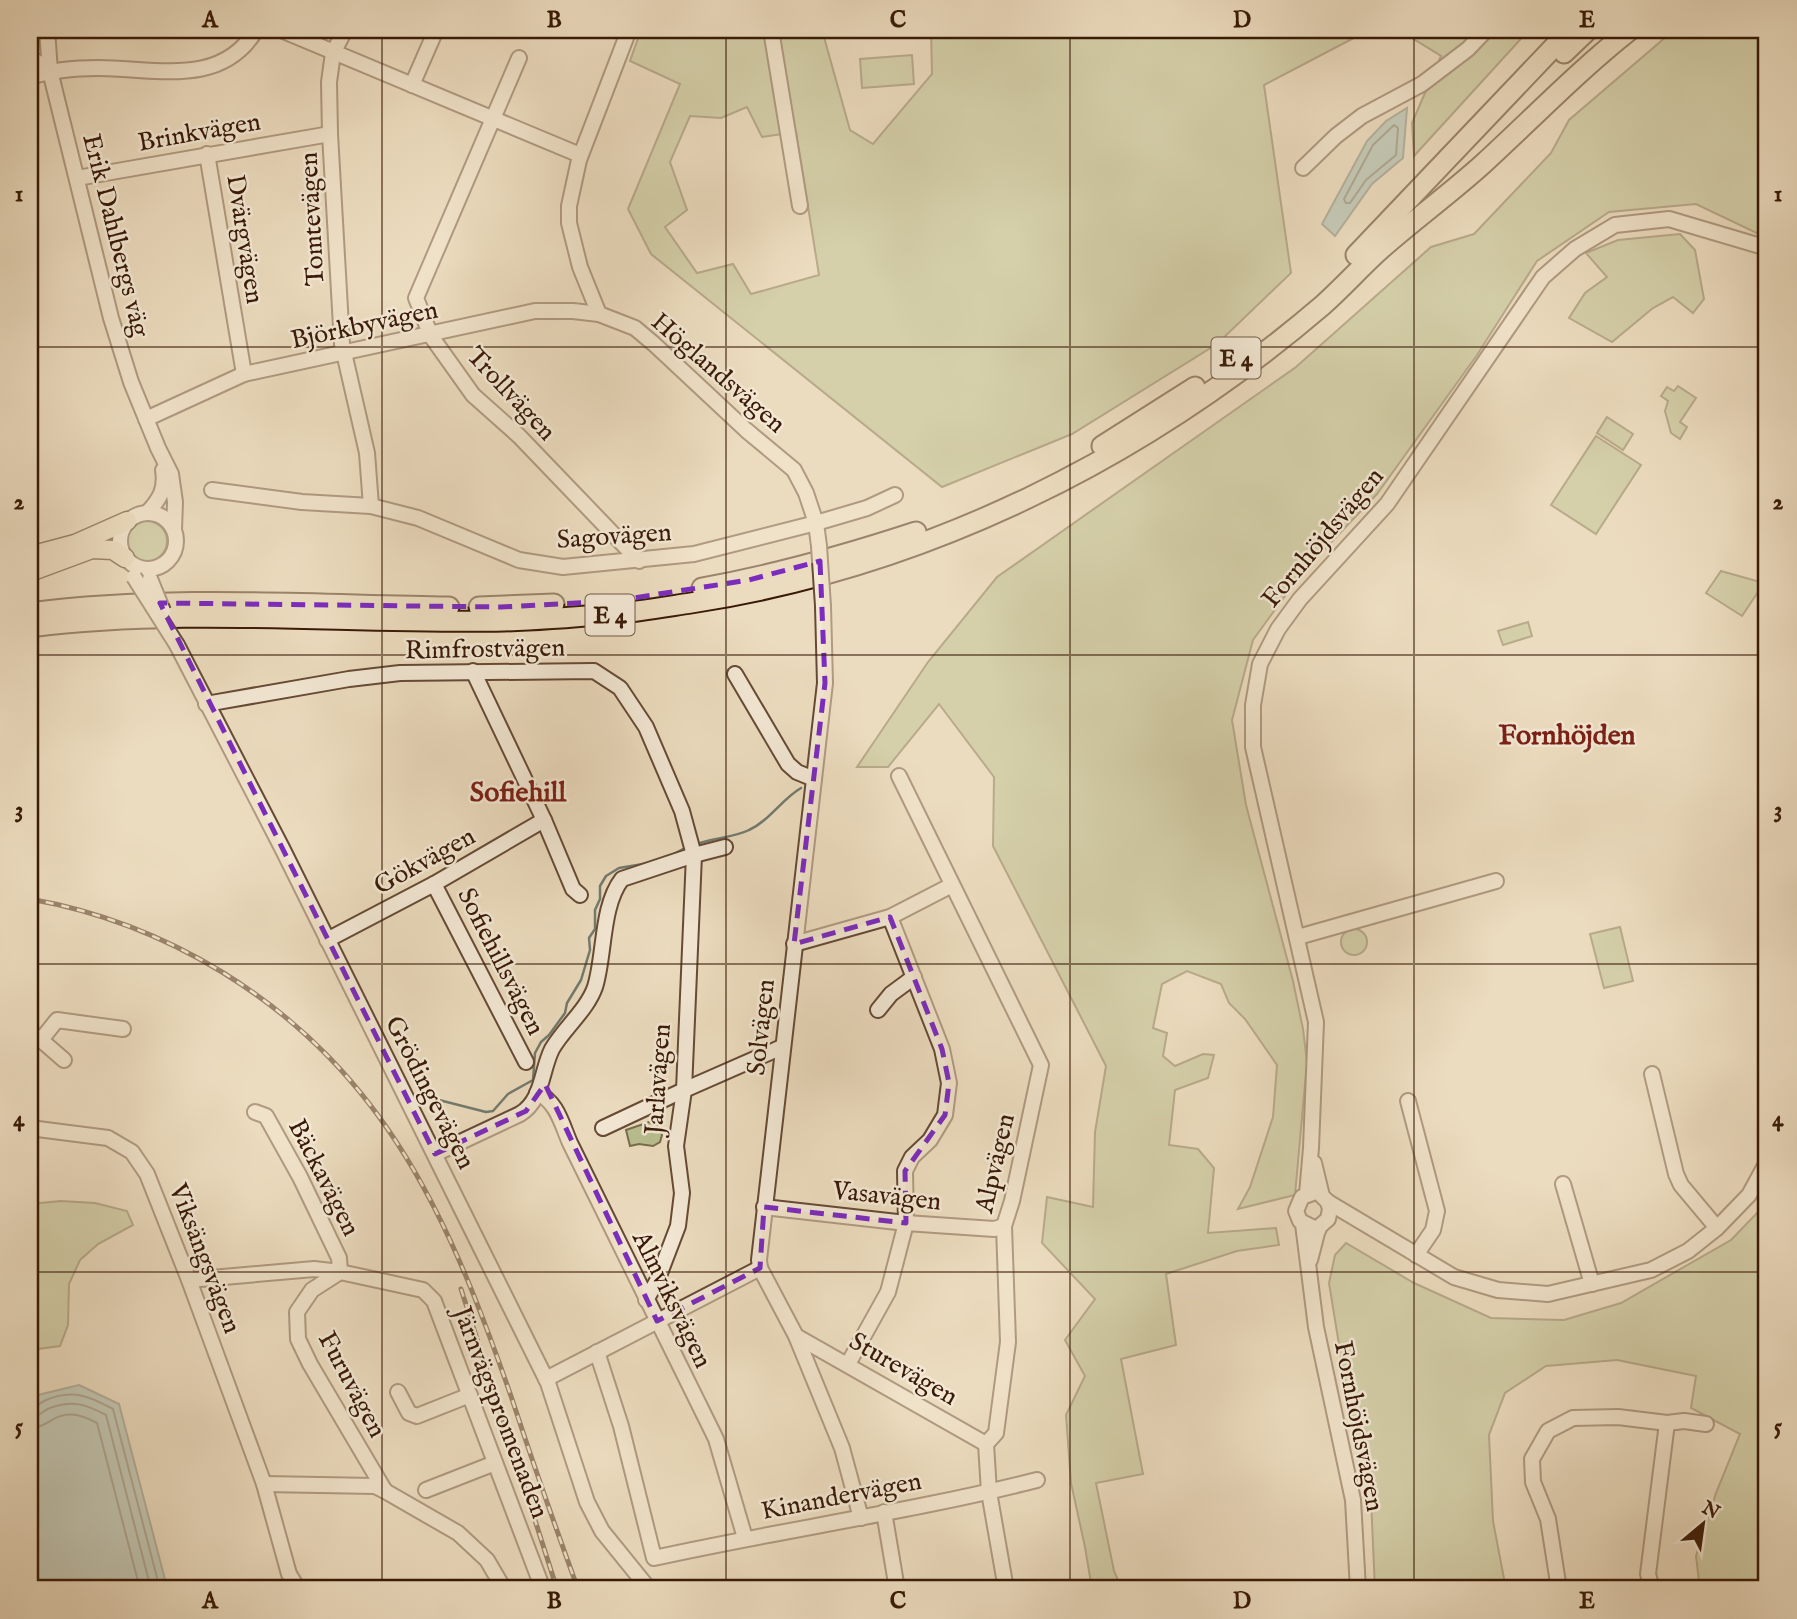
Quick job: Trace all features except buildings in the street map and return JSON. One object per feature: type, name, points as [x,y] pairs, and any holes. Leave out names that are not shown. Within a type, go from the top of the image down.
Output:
[{"type":"highway","points":[[1466,141],[1555,30]]},
{"type":"highway","name":"E 4","points":[[30,613],[161,603],[501,607],[614,601],[749,580],[922,530],[1011,492],[1093,451],[1177,399],[1228,363],[1315,295],[1371,240],[1570,30]]},
{"type":"highway","name":"E 4","points":[[30,627],[68,622],[167,617],[505,621],[617,614],[737,596],[852,568],[925,542],[1013,506],[1095,465],[1182,412],[1255,359],[1324,303],[1382,248],[1588,30]]},
{"type":"highway","points":[[1382,248],[1481,165],[1600,53],[1630,30]]},
{"type":"main road","points":[[30,556],[75,544],[128,522]]},
{"type":"main road","points":[[30,572],[92,549],[113,550],[127,560]]},
{"type":"street","name":"Erik Dahlbergs väg","points":[[47,30],[50,71],[111,317],[131,383],[172,474],[174,530]]},
{"type":"street","points":[[30,78],[50,71],[100,68],[152,72],[195,71],[225,61],[247,46],[256,30]]},
{"type":"street","points":[[281,30],[580,155]]},
{"type":"street","points":[[333,53],[345,30]]},
{"type":"street","points":[[412,85],[436,30]]},
{"type":"street","points":[[599,314],[580,268],[569,223],[573,181],[580,155],[629,30]]},
{"type":"street","points":[[771,30],[800,206]]},
{"type":"street","points":[[1303,169],[1336,136],[1362,116],[1422,85],[1468,49],[1486,30]]},
{"type":"street","name":"Tomtevägen","points":[[333,53],[329,82],[330,134],[344,354],[367,453],[372,506]]},
{"type":"street","points":[[30,57],[50,71]]},
{"type":"street","name":"Trollvägen","points":[[519,58],[415,299],[430,336],[474,395],[519,436],[639,561]]},
{"type":"street","name":"Brinkvägen","points":[[77,178],[330,134]]},
{"type":"street","name":"Dvärgvägen","points":[[208,154],[244,374]]},
{"type":"street","name":"Fornhöjdsvägen","points":[[1357,1589],[1359,1577],[1353,1500],[1316,1327],[1303,1224],[1296,1211],[1298,1201],[1307,1194],[1316,1022],[1253,747],[1253,705],[1260,664],[1278,629],[1300,599],[1387,503],[1542,277],[1575,248],[1615,225],[1669,219],[1767,248]]},
{"type":"street","name":"Björkbyvägen","points":[[146,419],[244,374],[430,336],[535,311],[599,314]]},
{"type":"street","name":"Höglandsvägen","points":[[599,314],[635,328],[746,430],[794,470],[806,493],[816,523]]},
{"type":"street","name":"Erik Dahlbergs väg","points":[[147,513],[163,492],[165,484],[158,448]]},
{"type":"street","name":"Sagovägen","points":[[212,491],[302,502],[372,506],[418,518],[519,561],[563,567],[694,554],[816,523],[867,508],[895,495]]},
{"type":"street","points":[[127,560],[153,574],[174,552],[176,539],[174,530],[159,515],[137,515],[128,522]]},
{"type":"street","name":"Grödingevägen","points":[[128,522],[120,536],[120,548],[134,577],[177,645],[546,1379],[587,1502],[602,1531],[649,1589]]},
{"type":"street","name":"Solvägen","points":[[760,1268],[764,1207],[825,683],[816,523]]},
{"type":"street","name":"Grödingevägen","points":[[153,574],[177,645]]},
{"type":"street","points":[[473,671],[544,820],[573,888],[580,895]]},
{"type":"street","name":"Rimfrostvägen","points":[[206,704],[349,679],[400,673],[594,671],[621,688],[646,727],[682,811],[694,855]]},
{"type":"street","points":[[734,674],[788,764],[797,772],[814,779]]},
{"type":"street","name":"Alpvägen","points":[[899,776],[1041,1066],[1012,1201],[1004,1226],[1009,1342],[996,1433],[986,1444],[989,1492],[1006,1589]]},
{"type":"street","name":"Gökvägen","points":[[327,940],[434,884],[544,820]]},
{"type":"street","points":[[435,1154],[526,1111],[537,1093],[552,1049],[594,989],[615,888],[622,879],[724,847]]},
{"type":"street","name":"Jarlavägen","points":[[646,1300],[657,1281],[678,1226],[682,1193],[676,1146],[684,1090],[694,855]]},
{"type":"street","points":[[1298,937],[1496,881]]},
{"type":"street","name":"Sofiehillsvägen","points":[[434,884],[526,1062]]},
{"type":"street","points":[[794,944],[890,917],[952,885]]},
{"type":"street","points":[[848,1364],[888,1292],[906,1223],[905,1171],[912,1157],[930,1140],[945,1115],[949,1083],[942,1049],[890,917]]},
{"type":"street","points":[[878,1010],[891,994],[914,977]]},
{"type":"street","points":[[64,1060],[35,1036],[57,1020],[122,1029]]},
{"type":"street","points":[[603,1128],[782,1047]]},
{"type":"street","points":[[1652,1074],[1676,1174],[1681,1185],[1717,1228]]},
{"type":"street","name":"Almviksvägen","points":[[537,1093],[545,1096],[554,1105],[716,1440],[745,1538]]},
{"type":"street","points":[[1408,1101],[1437,1212],[1433,1230],[1416,1255]]},
{"type":"street","name":"Bäckavägen","points":[[254,1112],[266,1116],[300,1177],[339,1258],[340,1272]]},
{"type":"street","name":"Viksängsvägen","points":[[30,1128],[108,1138],[132,1152],[147,1174],[264,1484],[289,1574],[298,1589]]},
{"type":"street","name":"Fornhöjdsvägen","points":[[1308,1272],[1330,1209],[1311,1148]]},
{"type":"street","points":[[1307,1194],[1325,1199],[1454,1277],[1498,1290],[1548,1294],[1651,1270],[1688,1251],[1717,1228],[1749,1195],[1767,1162]]},
{"type":"street","points":[[1563,1184],[1591,1284]]},
{"type":"street","name":"Vasavägen","points":[[764,1207],[906,1223],[994,1229],[1004,1226]]},
{"type":"street","points":[[1303,1224],[1310,1227],[1324,1222],[1371,1227]]},
{"type":"street","points":[[546,1379],[760,1268],[796,1336],[842,1448],[861,1518]]},
{"type":"street","name":"Järnvägspromenaden","points":[[189,1280],[314,1269],[423,1290],[434,1301],[541,1584],[529,1589]]},
{"type":"street","name":"Furuvägen","points":[[340,1272],[312,1290],[298,1312],[298,1339],[385,1491]]},
{"type":"street","name":"Sturevägen","points":[[796,1336],[986,1444]]},
{"type":"street","name":"Kinandervägen","points":[[597,1352],[621,1426],[654,1558],[989,1492],[1037,1480]]},
{"type":"street","points":[[398,1392],[409,1413],[417,1416],[470,1395]]},
{"type":"street","points":[[1559,1589],[1548,1519],[1533,1482],[1532,1458],[1548,1431],[1573,1418],[1618,1417],[1706,1424]]},
{"type":"street","points":[[1652,1589],[1648,1574],[1667,1423]]},
{"type":"street","points":[[426,1490],[495,1464]]},
{"type":"street","points":[[264,1484],[374,1486],[458,1533],[486,1560],[503,1589]]},
{"type":"street","points":[[884,1513],[897,1589]]},
{"type":"street","name":"Grödingevägen","points":[[629,1564],[658,1589]]},
{"type":"highlighted area","points":[[820,561],[825,683],[794,944],[890,917],[942,1049],[949,1083],[945,1115],[905,1171],[906,1223],[764,1207],[760,1268],[657,1321],[545,1084],[526,1111],[435,1154],[160,603],[501,607],[614,601],[749,580]]},
{"type":"green space","points":[[641,30],[822,30],[850,130],[873,144],[932,74],[931,30],[1369,30],[1264,85],[1291,273],[1217,344],[1072,434],[942,487],[651,254],[628,209],[680,84],[630,61]],"holes":[[[747,107],[762,137],[796,132],[819,275],[751,294],[733,264],[697,273],[665,227],[687,210],[670,162],[690,116],[721,118]]]},
{"type":"green space","points":[[1399,30],[1529,30],[1414,156],[1412,123],[1441,56]]},
{"type":"green space","points":[[1674,30],[1767,30],[1767,238],[1696,204],[1609,212],[1537,261],[1477,355],[1377,494],[1301,574],[1253,640],[1232,720],[1246,805],[1293,981],[1303,1029],[1307,1062],[1295,1195],[1238,1209],[1250,1187],[1273,1117],[1277,1065],[1245,1019],[1229,1003],[1221,984],[1187,971],[1162,984],[1153,1028],[1167,1033],[1163,1056],[1175,1066],[1203,1054],[1214,1055],[1208,1078],[1175,1090],[1169,1145],[1198,1149],[1214,1168],[1208,1233],[1276,1228],[1279,1245],[1237,1251],[1166,1274],[1176,1345],[1121,1359],[1143,1474],[1096,1483],[1114,1571],[1122,1589],[1092,1589],[1071,1483],[1066,1415],[1085,1376],[1065,1340],[1095,1299],[1042,1243],[1047,1197],[1093,1207],[1095,1132],[1106,1066],[993,846],[994,777],[939,704],[888,767],[857,767],[928,662],[997,577],[1296,367],[1431,247],[1474,234],[1551,153],[1569,120]]},
{"type":"green space","points":[[912,55],[914,84],[862,88],[860,59]]},
{"type":"green space","points":[[1680,234],[1695,250],[1704,299],[1693,313],[1673,297],[1653,308],[1612,342],[1569,318],[1585,293],[1607,277],[1586,253],[1618,240]]},
{"type":"green space","points":[[1678,386],[1696,398],[1680,422],[1687,427],[1680,439],[1671,433],[1665,411],[1668,401],[1661,396],[1667,387],[1674,391]]},
{"type":"green space","points":[[1607,417],[1633,434],[1623,450],[1597,433]]},
{"type":"green space","points":[[1596,436],[1641,465],[1596,534],[1551,505]]},
{"type":"green space","points":[[147,521],[155,522],[161,527],[166,533],[166,549],[161,555],[155,560],[147,561],[139,560],[133,555],[128,549],[127,541],[128,533],[133,527],[139,522]]},
{"type":"green space","points":[[1721,571],[1764,583],[1742,616],[1706,593]]},
{"type":"green space","points":[[1528,622],[1532,636],[1503,645],[1498,631]]},
{"type":"green space","points":[[1620,927],[1633,981],[1604,988],[1590,934]]},
{"type":"green space","points":[[1354,929],[1363,933],[1367,942],[1363,951],[1354,955],[1345,951],[1341,942],[1345,933]]},
{"type":"green space","points":[[649,1122],[658,1126],[662,1135],[660,1142],[653,1146],[630,1146],[626,1130]]},
{"type":"green space","points":[[1767,1193],[1767,1589],[1700,1589],[1696,1556],[1716,1493],[1740,1434],[1691,1408],[1696,1376],[1617,1360],[1546,1366],[1505,1393],[1489,1435],[1493,1521],[1506,1589],[1375,1589],[1371,1500],[1347,1394],[1329,1283],[1335,1255],[1346,1243],[1414,1283],[1491,1318],[1564,1320],[1621,1303],[1731,1240],[1759,1211]]},
{"type":"green space","points":[[61,1201],[95,1203],[127,1211],[133,1225],[98,1244],[80,1260],[69,1284],[68,1325],[60,1346],[30,1350],[30,1204]]},
{"type":"water","points":[[1407,108],[1403,158],[1372,184],[1335,236],[1322,224],[1367,141],[1386,121]]},
{"type":"water","points":[[79,1385],[119,1404],[167,1587],[165,1589],[30,1589],[30,1405],[38,1395]]},
{"type":"waterway","points":[[700,843],[749,830],[801,788]]},
{"type":"waterway","points":[[672,855],[683,849]]},
{"type":"waterway","points":[[439,1100],[486,1112],[493,1111],[508,1094],[533,1080],[535,1053],[565,1013],[567,1003],[581,980],[590,950],[589,938],[595,929],[595,910],[600,899],[600,886],[606,876],[619,868],[649,863]]},
{"type":"railway","points":[[30,899],[80,910],[129,926],[177,947],[222,972],[280,1012],[329,1057],[371,1106],[406,1158],[437,1213],[464,1272],[489,1334],[578,1589]]},
{"type":"railway","points":[[461,1289],[557,1589]]},
{"type":"district","name":"Fornhöjden","points":[[1567,734]]},
{"type":"district","name":"Sofiehill","points":[[518,791]]}]
